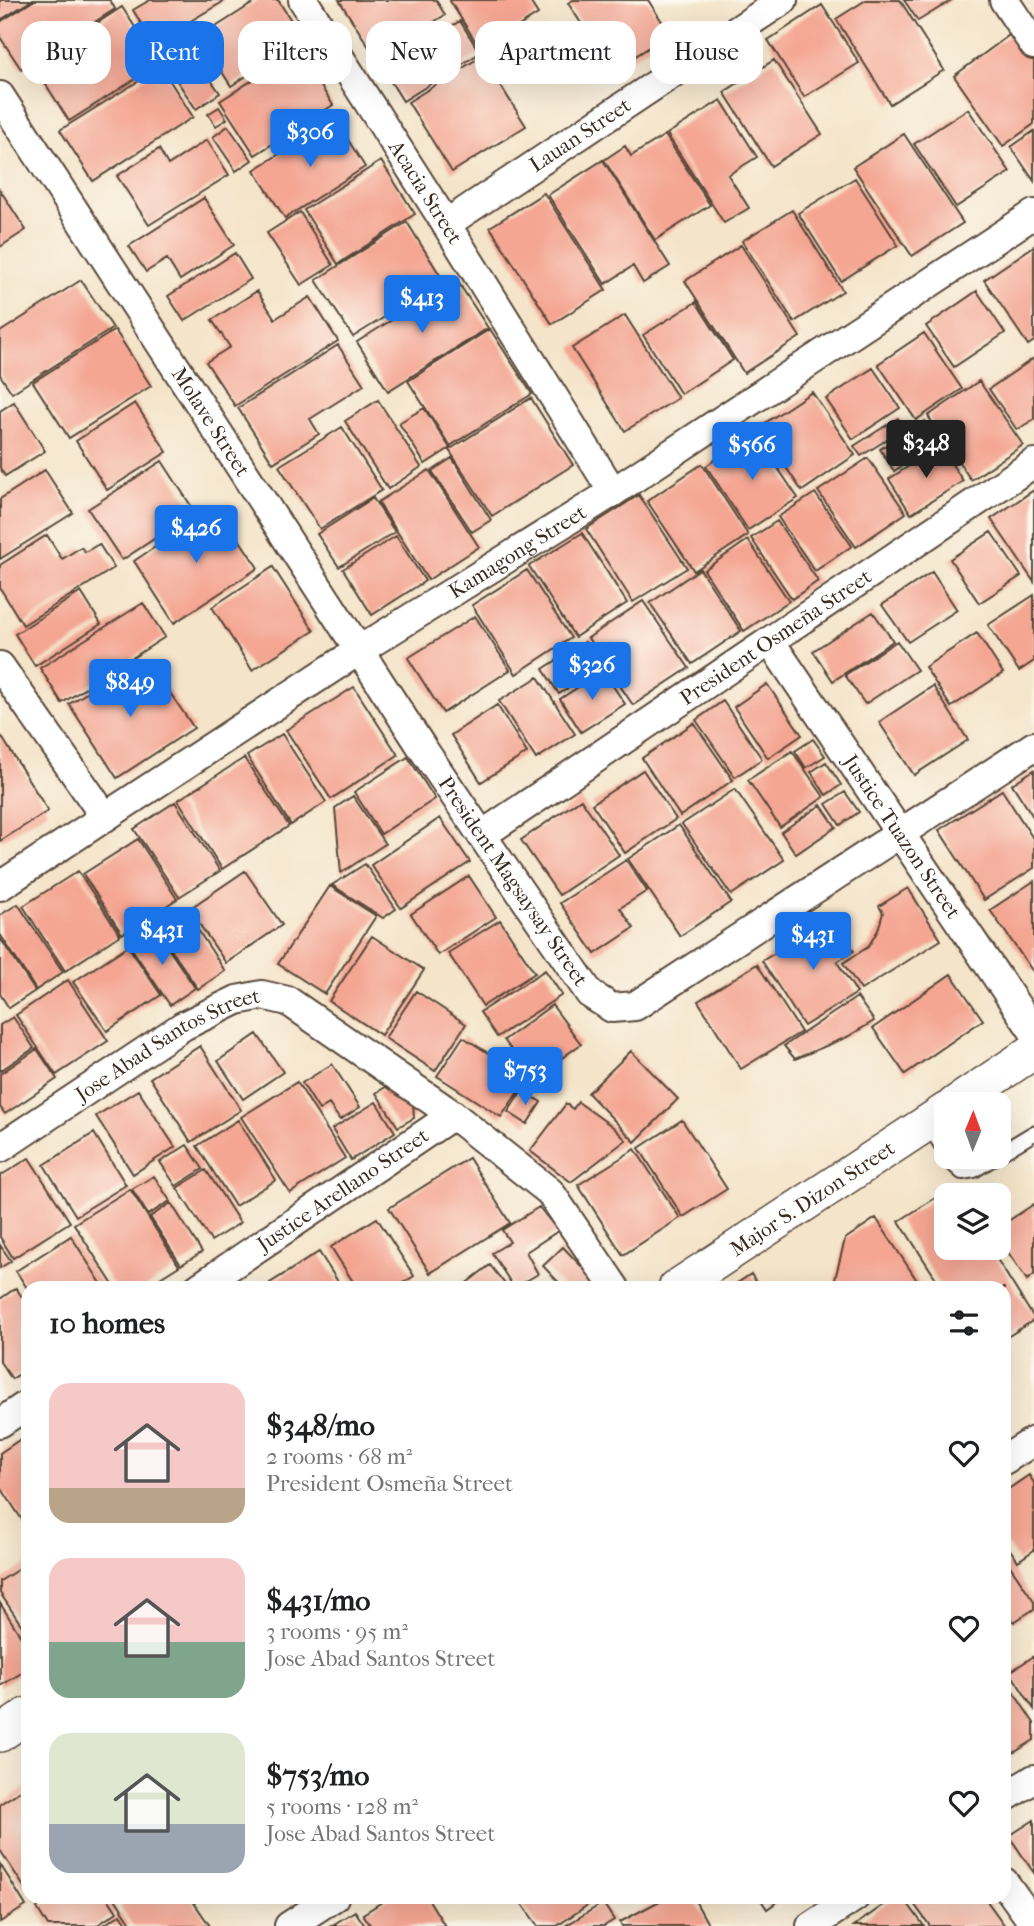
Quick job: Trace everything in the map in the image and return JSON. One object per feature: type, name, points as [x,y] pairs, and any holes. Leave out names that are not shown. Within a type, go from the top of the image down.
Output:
[{"type":"street","name":"Acacia Street","points":[[303,0],[446,223],[613,492]]},
{"type":"street","name":"Lauan Street","points":[[446,223],[783,0]]},
{"type":"street","points":[[1004,0],[1034,44]]},
{"type":"street","name":"Molave Street","points":[[0,96],[423,749]]},
{"type":"street","name":"Kamagong Street","points":[[0,886],[358,650],[613,492],[1034,214]]},
{"type":"street","name":"President Osmeña Street","points":[[482,835],[1034,463]]},
{"type":"street","name":"Justice Tuazon Street","points":[[770,641],[1034,1032]]},
{"type":"street","points":[[0,666],[105,817]]},
{"type":"street","name":"President Magsaysay Street","points":[[423,749],[590,994],[612,1009],[635,1006],[1034,746]]},
{"type":"street","name":"Jose Abad Santos Street","points":[[0,1148],[183,1026],[237,1000],[262,995],[288,1001],[453,1115],[550,1192],[610,1281]]},
{"type":"street","name":"Major S. Dizon Street","points":[[973,1092],[1034,1051]]},
{"type":"street","name":"Justice Arellano Street","points":[[208,1281],[453,1115]]},
{"type":"street","name":"Major S. Dizon Street","points":[[687,1281],[934,1118]]},
{"type":"street","points":[[0,1423],[21,1409]]},
{"type":"street","points":[[1011,1456],[1034,1441]]},
{"type":"street","points":[[0,1734],[21,1720]]},
{"type":"street","points":[[1011,1794],[1034,1779]]},
{"type":"street","points":[[1011,1892],[1034,1924]]},
{"type":"street","points":[[289,1926],[323,1904]]},
{"type":"street","points":[[811,1926],[844,1904]]},
{"type":"lane","points":[[1012,1146],[1034,1133]]},
{"type":"lane","points":[[959,1169],[962,1172],[976,1169]]},
{"type":"building","points":[[0,0],[32,0],[2,19]]},
{"type":"building","points":[[35,0],[110,0],[115,9],[96,21],[21,21],[21,69],[0,37],[0,22]]},
{"type":"building","points":[[150,0],[226,0],[190,21],[140,21],[133,10]]},
{"type":"building","points":[[258,0],[278,0],[291,21],[238,21],[238,81],[231,86],[224,75],[224,22]]},
{"type":"building","points":[[339,0],[436,0],[445,15],[435,21],[366,21],[366,42]]},
{"type":"building","points":[[529,0],[538,14],[527,21],[475,21],[475,41],[450,1]]},
{"type":"building","points":[[573,0],[648,0],[662,21],[650,21],[650,47],[636,56],[636,21],[580,21],[568,3]]},
{"type":"building","points":[[866,0],[900,0],[944,70],[890,104],[836,19]]},
{"type":"building","points":[[904,0],[952,0],[918,21]]},
{"type":"building","points":[[822,5],[859,63],[804,97],[768,40]]},
{"type":"building","points":[[122,7],[131,21],[125,21],[125,84],[127,84],[69,121],[46,84],[111,84],[111,21],[100,21]]},
{"type":"building","points":[[461,23],[475,45],[475,56],[461,65]]},
{"type":"building","points":[[1016,30],[1034,58],[1034,124],[1003,146],[954,76]]},
{"type":"building","points":[[475,60],[475,84],[500,84],[526,126],[452,172],[408,102],[437,84],[461,84],[461,69]]},
{"type":"building","points":[[774,60],[822,134],[771,166],[724,92],[736,84],[763,84],[763,67]]},
{"type":"building","points":[[134,84],[172,84],[193,117],[93,181],[60,130]]},
{"type":"building","points":[[179,84],[214,84],[220,93],[196,109]]},
{"type":"building","points":[[247,84],[319,84],[333,105],[255,155],[220,101]]},
{"type":"building","points":[[392,84],[430,84],[403,101]]},
{"type":"building","points":[[721,100],[757,157],[728,175],[749,208],[724,223],[667,134]]},
{"type":"building","points":[[219,107],[227,119],[216,126],[208,114]]},
{"type":"building","points":[[968,109],[1010,172],[956,207],[914,144]]},
{"type":"building","points":[[335,119],[365,167],[285,218],[254,170]]},
{"type":"building","points":[[228,126],[252,160],[236,171],[213,137]]},
{"type":"building","points":[[1034,131],[1034,181],[1011,147]]},
{"type":"building","points":[[904,134],[963,223],[912,256],[853,167]]},
{"type":"building","points":[[665,135],[710,205],[655,240],[604,160],[625,146],[631,156]]},
{"type":"building","points":[[207,140],[229,175],[149,225],[117,176],[159,149],[168,165]]},
{"type":"building","points":[[603,160],[670,266],[643,283],[633,266],[605,284],[548,195]]},
{"type":"building","points":[[381,161],[415,214],[338,264],[304,210]]},
{"type":"building","points":[[855,178],[898,245],[841,281],[798,213]]},
{"type":"building","points":[[0,190],[26,230],[0,247]]},
{"type":"building","points":[[544,193],[606,290],[552,324],[490,227]]},
{"type":"building","points":[[204,198],[234,245],[180,280],[167,259],[146,272],[129,246]]},
{"type":"building","points":[[792,210],[843,291],[794,322],[742,241]]},
{"type":"building","points":[[300,212],[333,265],[301,285],[267,233]]},
{"type":"building","points":[[407,222],[443,280],[353,337],[316,280]]},
{"type":"building","points":[[741,245],[800,337],[744,373],[685,281]]},
{"type":"building","points":[[1034,246],[1034,341],[1028,345],[984,280]]},
{"type":"building","points":[[235,253],[251,279],[184,321],[168,296]]},
{"type":"building","points":[[456,279],[488,328],[388,391],[357,342]]},
{"type":"building","points":[[81,280],[113,328],[12,393],[0,375],[0,332]]},
{"type":"building","points":[[257,291],[275,319],[310,297],[338,341],[235,406],[206,362],[230,347],[212,320]]},
{"type":"building","points":[[977,291],[1005,333],[954,367],[926,326]]},
{"type":"building","points":[[696,302],[733,360],[681,394],[643,335]]},
{"type":"building","points":[[625,315],[678,398],[625,431],[572,348]]},
{"type":"building","points":[[490,329],[532,394],[450,446],[408,381]]},
{"type":"building","points":[[115,330],[151,386],[69,438],[33,382]]},
{"type":"building","points":[[924,333],[962,389],[916,420],[878,364]]},
{"type":"building","points":[[338,345],[364,385],[310,419],[319,434],[273,463],[238,408]]},
{"type":"building","points":[[1034,358],[1034,419],[1017,430],[989,389]]},
{"type":"building","points":[[873,368],[900,408],[853,439],[826,399]]},
{"type":"building","points":[[979,381],[1023,445],[971,480],[928,416]]},
{"type":"building","points":[[812,392],[855,455],[802,491],[759,427]]},
{"type":"building","points":[[531,398],[573,465],[492,516],[449,450]]},
{"type":"building","points":[[378,400],[421,467],[388,489],[345,421]]},
{"type":"building","points":[[14,402],[45,451],[5,476],[0,468],[0,411]]},
{"type":"building","points":[[135,403],[167,452],[107,490],[76,441]]},
{"type":"building","points":[[424,408],[450,448],[425,464],[399,423]]},
{"type":"building","points":[[898,418],[905,428],[861,456],[854,446]]},
{"type":"building","points":[[925,421],[939,442],[894,471],[880,449]]},
{"type":"building","points":[[342,427],[382,490],[320,529],[279,466]]},
{"type":"building","points":[[755,434],[798,498],[748,530],[706,466]]},
{"type":"building","points":[[940,446],[963,481],[911,514],[889,479]]},
{"type":"building","points":[[452,458],[491,520],[472,532],[432,471]]},
{"type":"building","points":[[868,458],[906,513],[856,547],[818,491]]},
{"type":"building","points":[[162,461],[195,512],[122,560],[88,509]]},
{"type":"building","points":[[702,464],[748,535],[694,571],[647,501]]},
{"type":"building","points":[[45,470],[73,513],[0,559],[0,499]]},
{"type":"building","points":[[429,470],[479,547],[428,580],[378,502]]},
{"type":"building","points":[[1034,490],[1034,582],[991,519]]},
{"type":"building","points":[[815,493],[852,546],[815,571],[778,517]]},
{"type":"building","points":[[639,495],[687,568],[633,602],[586,529]]},
{"type":"building","points":[[373,498],[395,532],[339,567],[317,534]]},
{"type":"building","points":[[217,506],[258,568],[174,623],[134,561]]},
{"type":"building","points":[[777,521],[818,581],[792,599],[751,538]]},
{"type":"building","points":[[991,532],[1021,576],[979,603],[950,559]]},
{"type":"building","points":[[582,533],[627,603],[575,637],[529,566]]},
{"type":"building","points":[[47,535],[62,559],[81,547],[85,552],[99,544],[114,568],[23,625],[0,588],[0,565]]},
{"type":"building","points":[[396,536],[425,581],[372,615],[343,569]]},
{"type":"building","points":[[748,540],[789,601],[744,631],[704,570]]},
{"type":"building","points":[[273,567],[314,631],[252,670],[212,607]]},
{"type":"building","points":[[700,569],[741,631],[692,664],[650,603]]},
{"type":"building","points":[[527,570],[571,638],[516,674],[472,605]]},
{"type":"building","points":[[932,572],[957,610],[908,642],[882,605]]},
{"type":"building","points":[[81,592],[101,624],[35,666],[15,634]]},
{"type":"building","points":[[1034,595],[1034,661],[1019,671],[988,625]]},
{"type":"building","points":[[643,601],[689,668],[633,705],[588,638]]},
{"type":"building","points":[[143,603],[165,637],[62,703],[40,668]]},
{"type":"building","points":[[873,612],[893,641],[833,681],[813,651]]},
{"type":"building","points":[[475,616],[510,670],[443,713],[408,658]]},
{"type":"building","points":[[977,633],[1003,673],[951,707],[925,667]]},
{"type":"building","points":[[897,641],[917,670],[865,704],[845,675]]},
{"type":"building","points":[[585,642],[601,667],[559,694],[543,669]]},
{"type":"building","points":[[137,661],[158,692],[166,687],[194,728],[117,778],[69,704]]},
{"type":"building","points":[[603,671],[625,704],[581,732],[560,699]]},
{"type":"building","points":[[538,677],[575,734],[536,759],[499,701]]},
{"type":"building","points":[[767,684],[802,735],[768,758],[734,707]]},
{"type":"building","points":[[933,686],[968,740],[914,775],[879,722]]},
{"type":"building","points":[[354,687],[398,755],[331,799],[286,730]]},
{"type":"building","points":[[723,701],[762,759],[735,777],[696,720]]},
{"type":"building","points":[[497,705],[527,753],[481,782],[451,735]]},
{"type":"building","points":[[694,723],[733,780],[680,816],[642,758]]},
{"type":"building","points":[[0,734],[48,811],[0,841]]},
{"type":"building","points":[[282,734],[326,802],[291,825],[247,756]]},
{"type":"building","points":[[813,739],[825,756],[806,768],[795,751]]},
{"type":"building","points":[[792,751],[824,797],[780,827],[748,780]]},
{"type":"building","points":[[408,757],[435,799],[381,834],[354,792]]},
{"type":"building","points":[[244,758],[289,826],[222,869],[178,800]]},
{"type":"building","points":[[826,762],[841,785],[826,795],[811,772]]},
{"type":"building","points":[[643,770],[676,819],[625,853],[592,804]]},
{"type":"building","points":[[1034,770],[1034,818],[1012,784]]},
{"type":"building","points":[[735,789],[784,860],[731,895],[682,824]]},
{"type":"building","points":[[1002,790],[1034,840],[1034,868],[984,900],[939,830]]},
{"type":"building","points":[[845,792],[859,812],[840,825],[826,804]]},
{"type":"building","points":[[353,796],[385,844],[341,873],[335,808]]},
{"type":"building","points":[[581,799],[619,855],[559,895],[521,840]]},
{"type":"building","points":[[175,802],[220,871],[179,897],[134,829]]},
{"type":"building","points":[[821,805],[836,827],[796,854],[781,832]]},
{"type":"building","points":[[440,818],[470,862],[401,908],[371,865]]},
{"type":"building","points":[[679,825],[731,902],[680,936],[628,859]]},
{"type":"building","points":[[138,839],[177,899],[122,934],[83,874]]},
{"type":"building","points":[[626,860],[647,891],[620,908],[634,928],[595,954],[560,903]]},
{"type":"building","points":[[365,864],[396,909],[383,918],[332,885]]},
{"type":"building","points":[[78,871],[120,935],[65,971],[23,906]]},
{"type":"building","points":[[245,871],[282,925],[226,963],[189,909]]},
{"type":"building","points":[[469,876],[496,917],[438,955],[411,914]]},
{"type":"building","points":[[1034,881],[1034,973],[990,910]]},
{"type":"building","points":[[330,886],[376,916],[325,994],[278,964]]},
{"type":"building","points":[[908,888],[941,940],[861,990],[843,963],[868,947],[878,930],[883,913],[879,906]]},
{"type":"building","points":[[18,904],[63,972],[36,990],[0,934],[0,915]]},
{"type":"building","points":[[184,909],[225,971],[198,989],[156,927]]},
{"type":"building","points":[[833,917],[854,951],[837,962],[857,993],[804,1026],[762,961]]},
{"type":"building","points":[[500,920],[535,973],[483,1006],[448,953]]},
{"type":"building","points":[[155,929],[195,988],[170,1005],[130,946]]},
{"type":"building","points":[[372,936],[424,970],[381,1035],[329,1001]]},
{"type":"building","points":[[0,938],[35,991],[9,1008],[0,994]]},
{"type":"building","points":[[128,946],[161,995],[107,1031],[73,982]]},
{"type":"building","points":[[757,964],[801,1032],[741,1069],[698,1001]]},
{"type":"building","points":[[545,970],[562,995],[497,1037],[480,1012]]},
{"type":"building","points":[[951,974],[983,1020],[905,1074],[873,1028]]},
{"type":"building","points":[[68,980],[108,1041],[56,1075],[16,1015]]},
{"type":"building","points":[[416,991],[466,1024],[435,1071],[385,1038]]},
{"type":"building","points":[[857,997],[874,1021],[847,1037],[795,1059],[784,1046]]},
{"type":"building","points":[[552,1005],[581,1044],[533,1079],[504,1040]]},
{"type":"building","points":[[13,1017],[34,1048],[0,1071],[0,1025]]},
{"type":"building","points":[[257,1034],[283,1072],[243,1099],[218,1061]]},
{"type":"building","points":[[463,1037],[510,1067],[506,1074],[523,1085],[501,1117],[437,1076]]},
{"type":"building","points":[[200,1046],[241,1110],[191,1142],[150,1078]]},
{"type":"building","points":[[37,1049],[57,1079],[5,1114],[0,1107],[0,1074]]},
{"type":"building","points":[[631,1051],[678,1099],[635,1142],[588,1093]]},
{"type":"building","points":[[332,1064],[360,1107],[340,1120],[329,1104],[319,1110],[302,1083]]},
{"type":"building","points":[[297,1082],[345,1158],[290,1193],[241,1117]]},
{"type":"building","points":[[389,1085],[413,1104],[414,1118],[398,1127],[376,1093]]},
{"type":"building","points":[[138,1090],[175,1147],[133,1174],[96,1116]]},
{"type":"building","points":[[522,1090],[541,1102],[527,1124],[508,1112]]},
{"type":"building","points":[[376,1102],[395,1132],[351,1160],[332,1129]]},
{"type":"building","points":[[578,1102],[613,1127],[626,1140],[571,1182],[530,1151],[566,1104],[573,1109]]},
{"type":"building","points":[[238,1120],[276,1180],[235,1206],[197,1146]]},
{"type":"building","points":[[682,1120],[727,1189],[683,1217],[639,1148]]},
{"type":"building","points":[[94,1133],[126,1185],[76,1216],[44,1165]]},
{"type":"building","points":[[187,1145],[203,1169],[176,1186],[160,1162]]},
{"type":"building","points":[[635,1149],[680,1218],[623,1255],[578,1185]]},
{"type":"building","points":[[29,1158],[70,1222],[13,1258],[0,1237],[0,1176]]},
{"type":"building","points":[[469,1158],[510,1223],[430,1273],[389,1208]]},
{"type":"building","points":[[206,1170],[240,1223],[211,1241],[177,1188]]},
{"type":"building","points":[[154,1176],[170,1201],[148,1215],[132,1189]]},
{"type":"building","points":[[130,1189],[179,1266],[155,1281],[111,1281],[74,1224]]},
{"type":"building","points":[[934,1199],[934,1260],[998,1260],[1011,1281],[938,1281],[899,1221]]},
{"type":"building","points":[[171,1203],[202,1252],[181,1265],[150,1217]]},
{"type":"building","points":[[1034,1204],[1034,1275],[1027,1280],[1011,1257],[1011,1219]]},
{"type":"building","points":[[539,1207],[558,1231],[526,1252],[538,1274],[526,1281],[510,1281],[492,1253],[510,1242],[502,1230]]},
{"type":"building","points":[[377,1218],[414,1276],[406,1281],[353,1281],[331,1247]]},
{"type":"building","points":[[876,1218],[917,1281],[836,1281],[845,1239]]},
{"type":"building","points":[[71,1236],[100,1281],[22,1281],[16,1271]]},
{"type":"building","points":[[0,1245],[11,1261],[0,1268]]},
{"type":"building","points":[[563,1247],[595,1281],[557,1281],[543,1266]]},
{"type":"building","points":[[319,1252],[338,1281],[273,1281]]},
{"type":"building","points":[[490,1265],[503,1281],[469,1281]]},
{"type":"building","points":[[751,1274],[756,1281],[740,1281]]},
{"type":"building","points":[[1011,1281],[1034,1318],[1011,1335]]},
{"type":"building","points":[[16,1288],[21,1296],[21,1373],[12,1379],[0,1362],[0,1299]]},
{"type":"building","points":[[21,1439],[21,1518],[0,1486],[0,1453]]},
{"type":"building","points":[[1029,1475],[1034,1483],[1034,1550],[1018,1561],[1011,1551],[1011,1487]]},
{"type":"building","points":[[1011,1567],[1034,1601],[1034,1609],[1014,1622],[1011,1618]]},
{"type":"building","points":[[21,1568],[21,1624],[0,1593],[0,1581]]},
{"type":"building","points":[[0,1603],[21,1637],[21,1673],[0,1686]]},
{"type":"building","points":[[1034,1656],[1034,1709],[1011,1674]]},
{"type":"building","points":[[1014,1693],[1034,1723],[1034,1740],[1011,1755],[1011,1695]]},
{"type":"building","points":[[21,1790],[21,1882],[0,1850],[0,1804]]},
{"type":"building","points":[[1034,1820],[1034,1873],[1011,1839],[1011,1835]]},
{"type":"building","points":[[0,1864],[21,1898],[21,1904],[26,1906],[0,1922]]},
{"type":"building","points":[[43,1904],[112,1904],[117,1912],[96,1926],[48,1926],[37,1908]]},
{"type":"building","points":[[119,1904],[195,1904],[210,1926],[133,1926]]},
{"type":"building","points":[[379,1904],[431,1904],[445,1926],[371,1926],[363,1914]]},
{"type":"building","points":[[522,1904],[589,1904],[557,1926],[538,1926]]},
{"type":"building","points":[[601,1904],[614,1920],[604,1926],[565,1926]]},
{"type":"building","points":[[654,1904],[697,1904],[709,1926],[622,1926],[620,1922]]},
{"type":"building","points":[[885,1904],[908,1904],[924,1926],[854,1926]]},
{"type":"building","points":[[914,1904],[989,1904],[1005,1926],[930,1926]]},
{"type":"building","points":[[355,1911],[365,1926],[331,1926]]},
{"type":"building","points":[[121,1914],[129,1926],[102,1926]]}]
